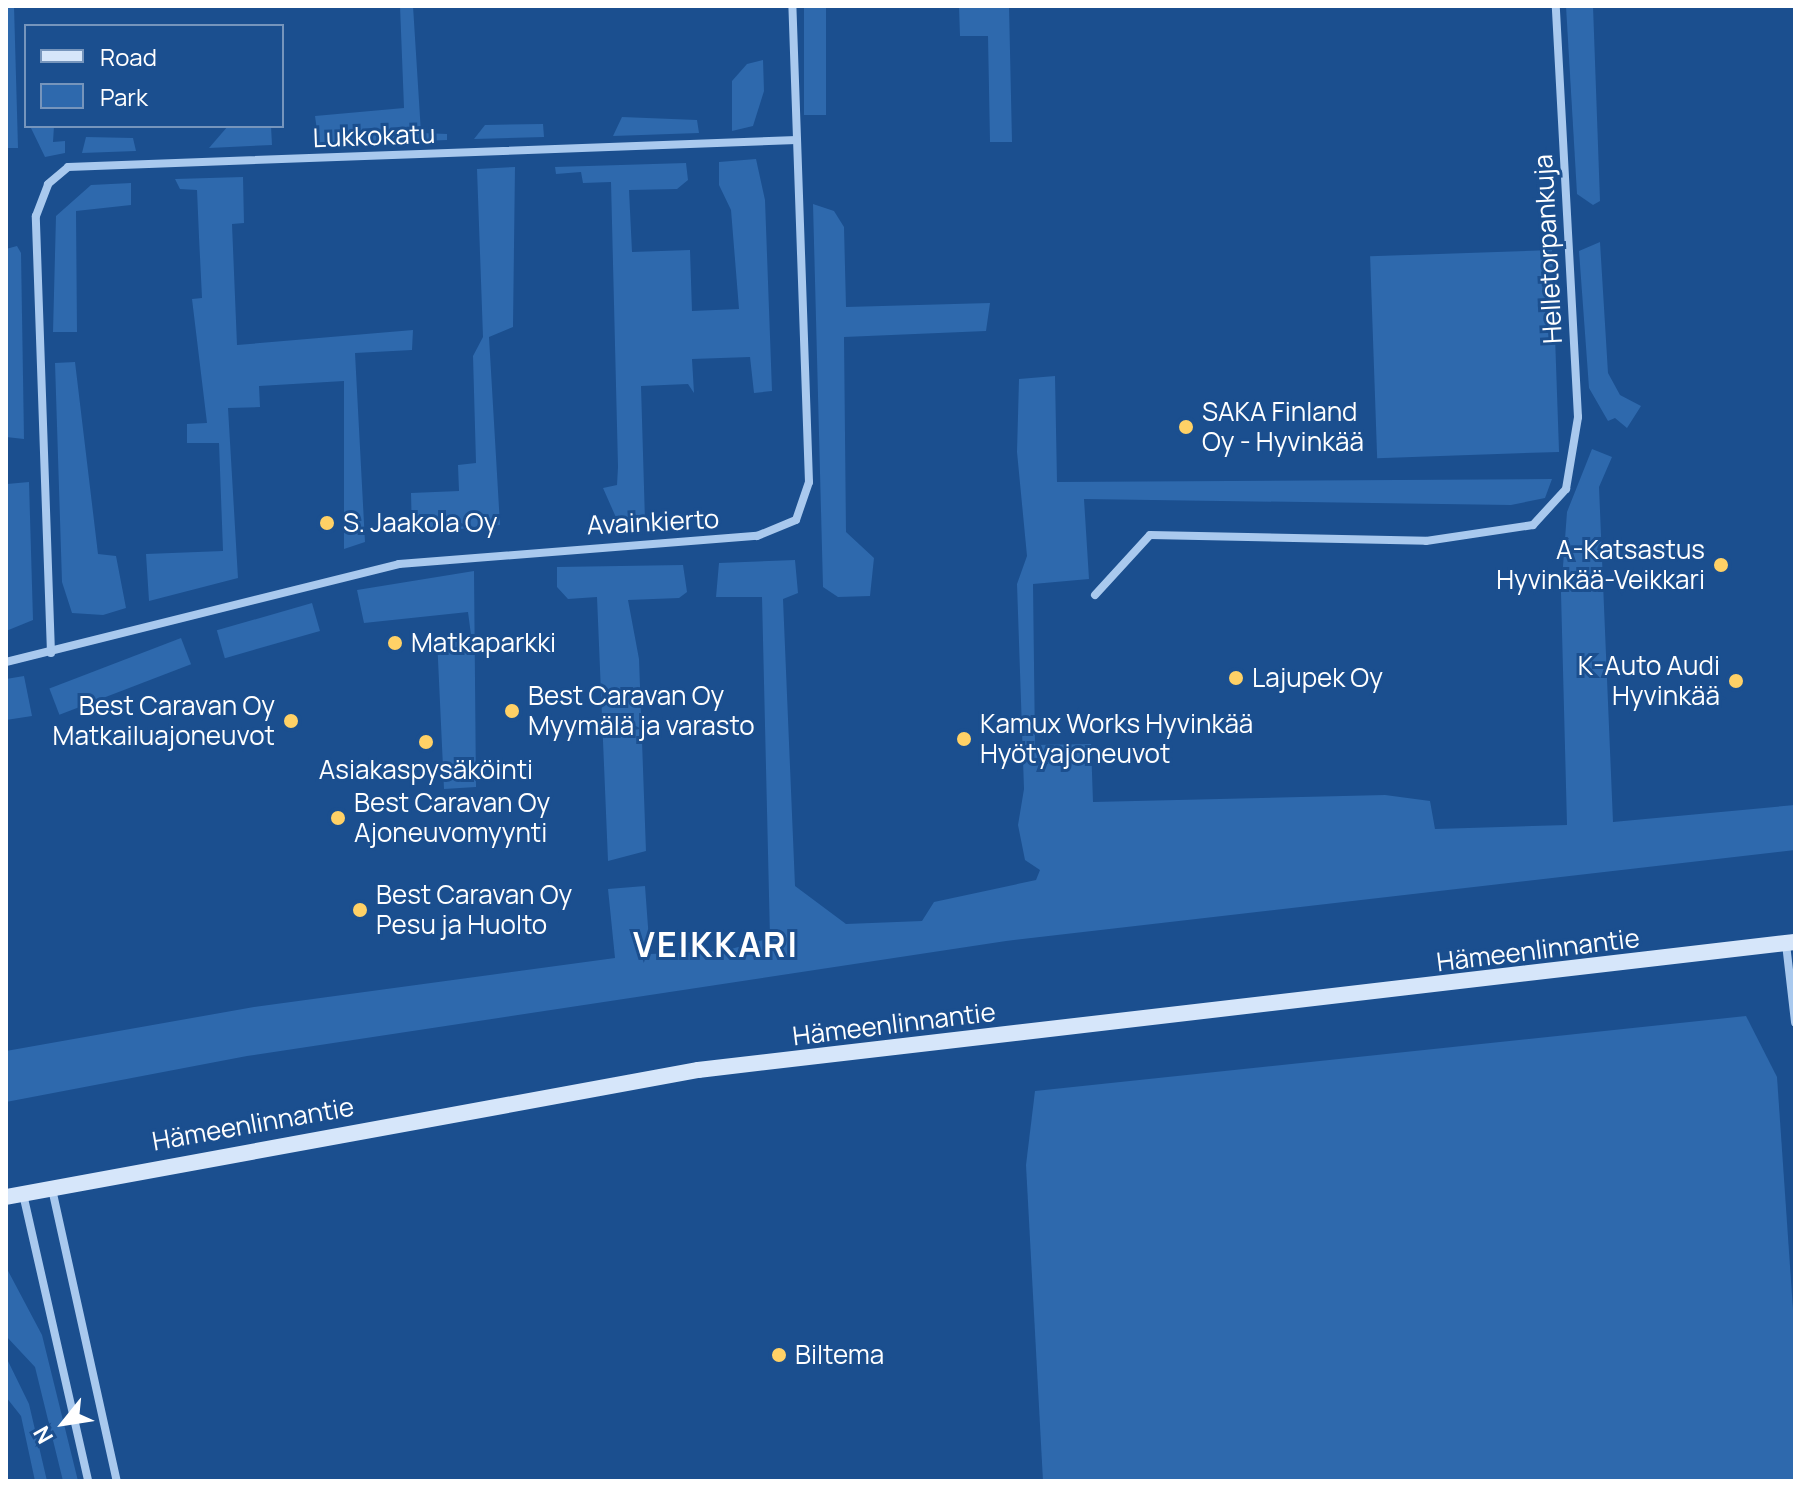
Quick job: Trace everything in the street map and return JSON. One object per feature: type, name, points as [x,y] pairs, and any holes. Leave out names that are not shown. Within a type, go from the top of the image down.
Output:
[{"type":"main road","name":"Hämeenlinnantie","points":[[6,1197],[698,1070],[1790,942]]},
{"type":"street","name":"Avainkierto","points":[[6,662],[399,564],[757,536],[796,520],[809,482],[792,6]]},
{"type":"street","name":"Helletorpankuja","points":[[1095,595],[1150,535],[1426,541],[1533,525],[1566,489],[1578,417],[1556,6]]},
{"type":"street","name":"Lukkokatu","points":[[51,653],[36,216],[48,184],[68,167],[796,140]]},
{"type":"street","points":[[1790,942],[1795,1022]]},
{"type":"street","points":[[51,1187],[117,1481]]},
{"type":"street","points":[[23,1193],[88,1481]]},
{"type":"green space","points":[[6,6],[14,6],[18,148],[6,148]]},
{"type":"green space","points":[[400,6],[413,6],[421,133],[447,134],[447,140],[319,145],[315,116],[404,108]]},
{"type":"green space","points":[[804,6],[826,6],[826,115],[804,115]]},
{"type":"green space","points":[[959,6],[1009,6],[1012,142],[990,142],[988,36],[960,36]]},
{"type":"green space","points":[[1566,6],[1593,6],[1600,201],[1593,205],[1577,194]]},
{"type":"green space","points":[[763,60],[764,91],[753,126],[732,131],[732,81],[747,64]]},
{"type":"green space","points":[[622,117],[697,120],[699,133],[613,136]]},
{"type":"green space","points":[[543,124],[544,137],[474,139],[485,125]]},
{"type":"green space","points":[[31,128],[54,128],[53,142],[65,141],[65,153],[45,157]]},
{"type":"green space","points":[[226,128],[271,128],[272,145],[209,148]]},
{"type":"green space","points":[[86,137],[133,138],[136,151],[82,153]]},
{"type":"green space","points":[[756,159],[765,200],[772,391],[754,393],[750,357],[692,359],[694,393],[688,384],[641,386],[645,521],[618,522],[603,488],[617,485],[618,467],[611,182],[583,183],[581,172],[556,174],[555,167],[686,163],[688,180],[677,189],[629,190],[632,252],[690,250],[692,311],[739,309],[731,210],[719,185],[719,162]]},
{"type":"green space","points":[[515,167],[513,327],[489,337],[500,525],[412,534],[411,493],[459,491],[458,465],[476,463],[473,356],[483,337],[477,169]]},
{"type":"green space","points":[[243,177],[244,223],[232,224],[237,345],[413,330],[412,350],[355,353],[365,542],[344,549],[344,381],[259,386],[260,407],[228,408],[238,578],[149,601],[146,554],[223,551],[219,443],[187,443],[187,424],[207,423],[192,299],[202,298],[197,190],[180,189],[175,179]]},
{"type":"green space","points":[[131,183],[131,205],[76,211],[77,332],[53,332],[56,216],[91,185]]},
{"type":"green space","points":[[813,204],[834,211],[844,227],[846,307],[990,303],[986,331],[844,337],[846,532],[874,558],[870,596],[838,597],[823,587]]},
{"type":"green space","points":[[1600,242],[1608,373],[1620,395],[1641,406],[1627,428],[1615,418],[1608,421],[1589,388],[1579,251]]},
{"type":"green space","points":[[17,246],[21,253],[24,439],[6,437],[6,249]]},
{"type":"green space","points":[[1552,250],[1559,452],[1377,458],[1370,256]]},
{"type":"green space","points":[[75,362],[98,554],[116,556],[126,608],[103,615],[72,613],[62,582],[55,363]]},
{"type":"green space","points":[[1055,376],[1057,482],[1552,479],[1545,498],[1511,505],[1084,499],[1089,579],[1033,584],[1035,745],[1091,744],[1093,802],[1385,795],[1430,801],[1435,829],[1567,825],[1561,593],[1567,512],[1592,449],[1612,457],[1599,487],[1613,822],[1795,805],[1795,850],[1006,941],[247,1056],[6,1102],[6,1051],[254,1007],[615,958],[608,889],[645,886],[650,954],[724,951],[770,938],[762,597],[716,597],[719,563],[795,560],[798,593],[783,599],[795,886],[846,924],[922,921],[934,902],[1036,880],[1040,870],[1025,860],[1018,825],[1024,789],[1017,584],[1027,556],[1017,452],[1019,379]]},
{"type":"green space","points":[[29,482],[33,620],[6,631],[7,484]]},
{"type":"green space","points":[[683,565],[687,592],[679,598],[628,600],[639,659],[646,851],[608,861],[597,597],[568,599],[557,587],[557,567]]},
{"type":"green space","points":[[474,571],[476,787],[444,789],[437,638],[471,635],[468,612],[364,623],[357,590]]},
{"type":"green space","points":[[312,603],[320,631],[225,658],[217,630]]},
{"type":"green space","points":[[181,638],[191,664],[59,715],[49,689]]},
{"type":"green space","points":[[24,676],[32,716],[6,720],[6,679]]},
{"type":"green space","points":[[1746,1016],[1777,1077],[1795,1339],[1795,1481],[1043,1481],[1026,1165],[1035,1091]]},
{"type":"green space","points":[[6,1267],[42,1335],[78,1481],[63,1481],[35,1367],[6,1336]]},
{"type":"green space","points":[[6,1357],[29,1404],[47,1481],[35,1481],[21,1416],[6,1397]]},
{"type":"place","name":"SAKA Finland Oy - Hyvinkää","points":[[1186,427]]},
{"type":"place","name":"S. Jaakola Oy","points":[[327,523]]},
{"type":"place","name":"A-Katsastus Hyvinkää-Veikkari","points":[[1721,565]]},
{"type":"place","name":"Matkaparkki","points":[[395,643]]},
{"type":"place","name":"Lajupek Oy","points":[[1236,678]]},
{"type":"place","name":"K-Auto Audi Hyvinkää","points":[[1736,681]]},
{"type":"place","name":"Best Caravan Oy Myymälä ja varasto","points":[[512,711]]},
{"type":"place","name":"Best Caravan Oy Matkailuajoneuvot","points":[[291,721]]},
{"type":"place","name":"Kamux Works Hyvinkää Hyötyajoneuvot","points":[[964,739]]},
{"type":"place","name":"Asiakaspysäköinti","points":[[426,742]]},
{"type":"place","name":"Best Caravan Oy Ajoneuvomyynti","points":[[338,818]]},
{"type":"place","name":"Best Caravan Oy Pesu ja Huolto","points":[[360,910]]},
{"type":"place","name":"Biltema","points":[[779,1355]]},
{"type":"district","name":"VEIKKARI","points":[[716,945]]}]
